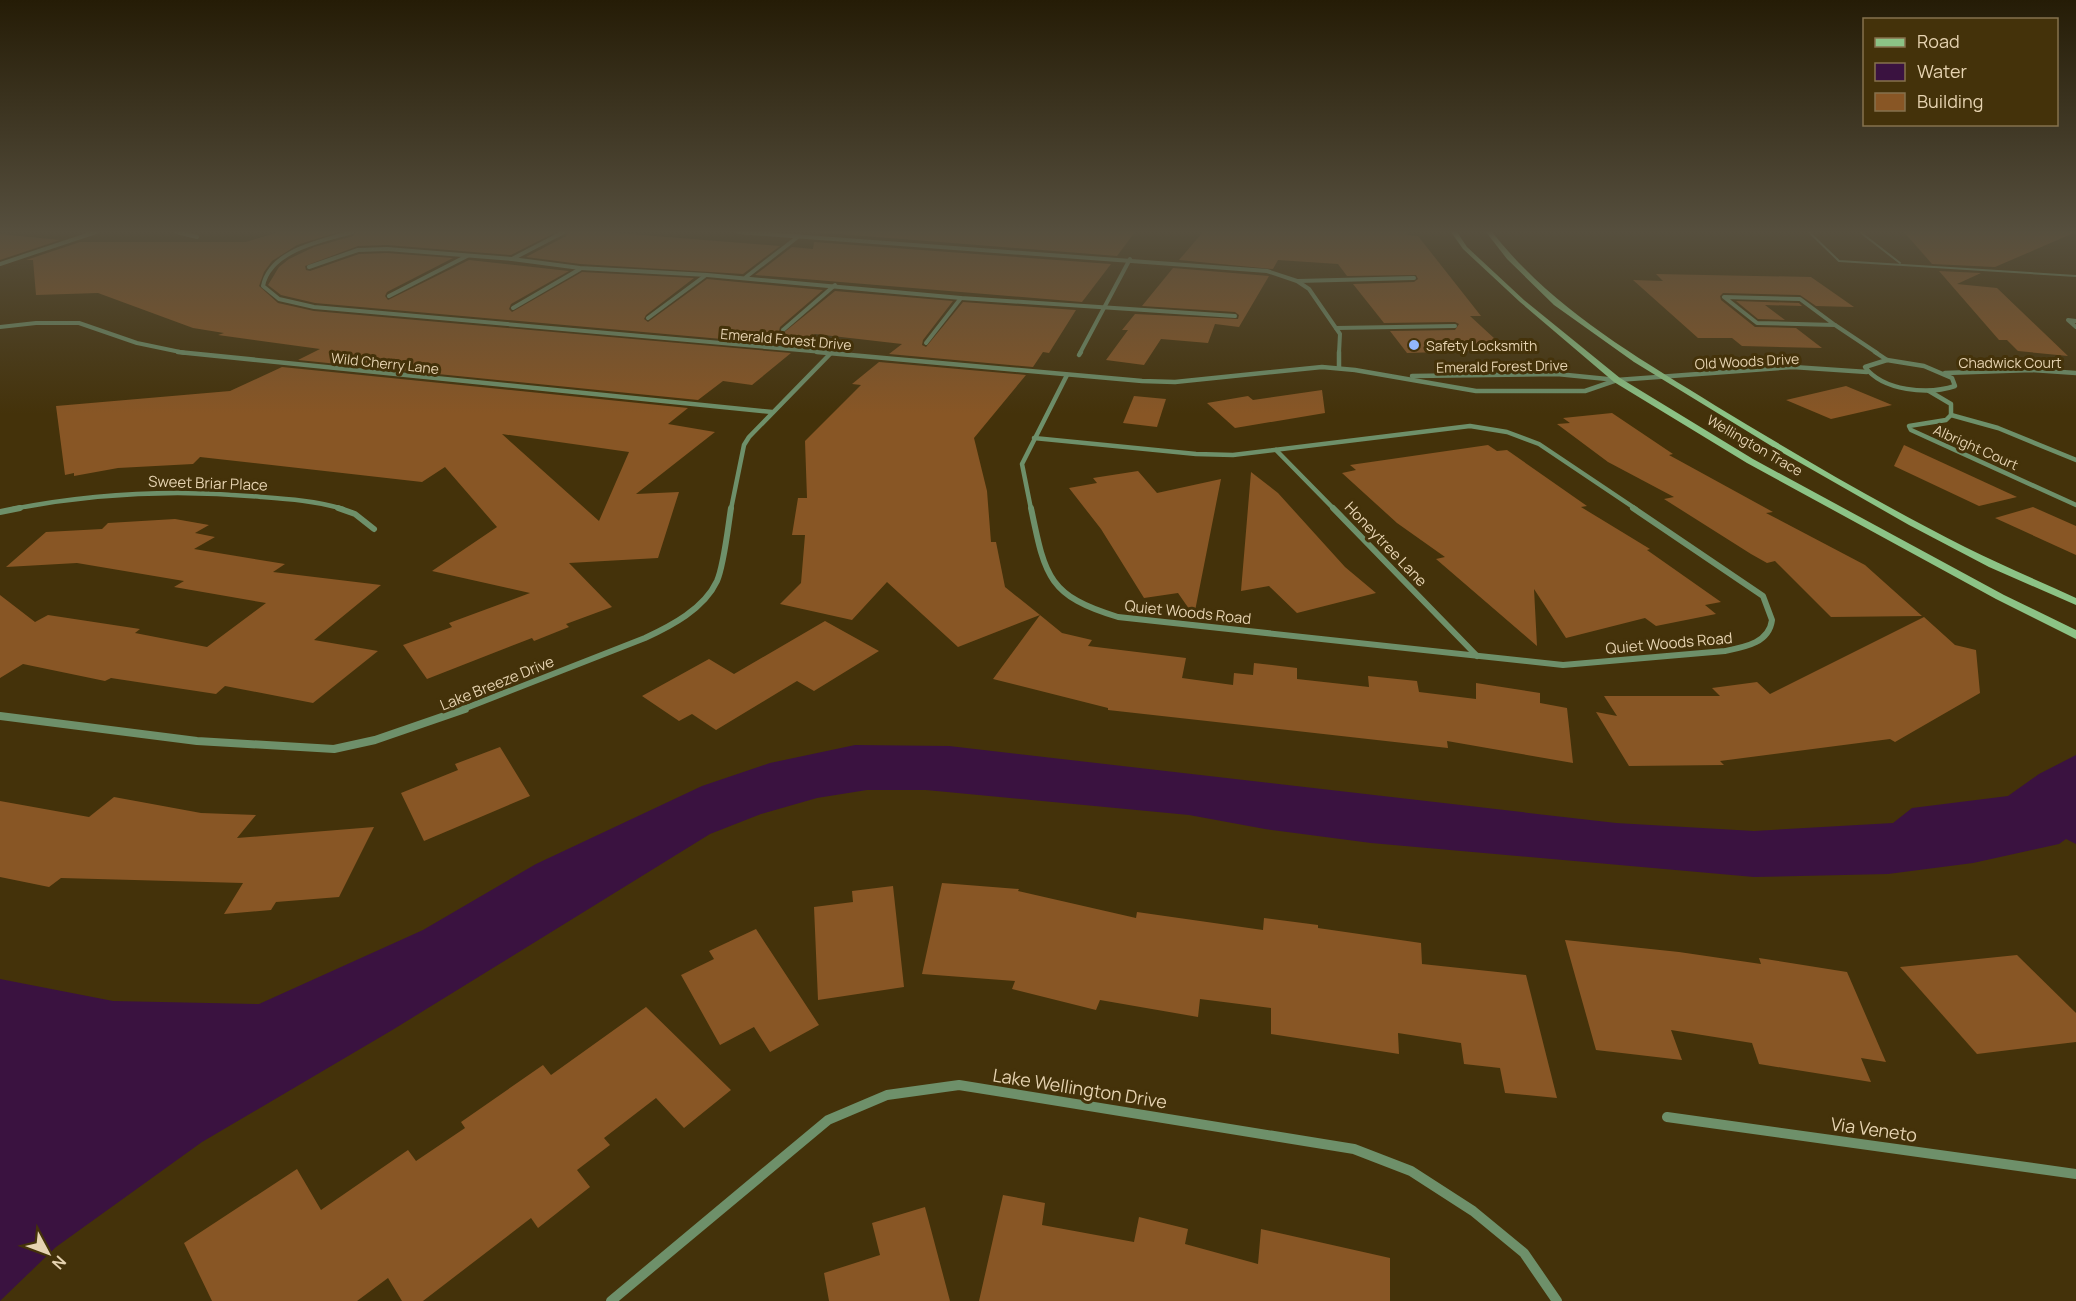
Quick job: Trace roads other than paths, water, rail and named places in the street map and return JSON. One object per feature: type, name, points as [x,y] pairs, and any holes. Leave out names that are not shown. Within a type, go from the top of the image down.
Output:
[{"type":"street","name":"Emerald Forest Drive","points":[[271,293],[279,299],[314,307],[1067,375],[1175,382],[1306,367],[1339,368],[1476,391],[1585,391],[1617,380]]},
{"type":"street","points":[[389,296],[395,293]]},
{"type":"street","points":[[513,308],[539,293]]},
{"type":"street","points":[[648,318],[682,293]]},
{"type":"street","points":[[783,330],[826,293]]},
{"type":"street","points":[[910,293],[1235,316]]},
{"type":"street","points":[[1079,355],[1114,293]]},
{"type":"street","points":[[1311,293],[1340,334],[1339,368]]},
{"type":"street","name":"Wellington Trace","points":[[1513,293],[1617,380],[1750,461],[2000,597],[2076,635]]},
{"type":"street","name":"Wellington Trace","points":[[1544,293],[1610,344],[1780,449],[1946,541],[2076,602]]},
{"type":"street","points":[[1835,325],[1756,323],[1724,297],[1800,299],[1887,360]]},
{"type":"street","points":[[926,342],[962,298]]},
{"type":"street","points":[[2076,321],[2068,320],[2076,327]]},
{"type":"street","name":"Wild Cherry Lane","points":[[0,327],[52,322],[80,323],[137,343],[187,354],[772,412]]},
{"type":"street","points":[[1336,328],[1455,326]]},
{"type":"street","name":"Lake Breeze Drive","points":[[0,716],[197,741],[334,748],[404,732],[645,638],[666,628],[699,605],[717,581],[744,446],[772,412],[830,354]]},
{"type":"street","points":[[1887,360],[1868,364],[1865,367],[1867,372],[1892,384],[1929,391],[1954,386],[1952,378],[1945,373]]},
{"type":"street","name":"Chadwick Court","points":[[1887,360],[1924,366],[1945,373],[2032,370],[2076,373]]},
{"type":"street","name":"Old Woods Drive","points":[[1665,377],[1792,367],[1867,372]]},
{"type":"street","name":"Emerald Forest Drive","points":[[1387,375],[1448,378],[1557,374],[1617,380],[1665,377]]},
{"type":"street","name":"Quiet Woods Road","points":[[1034,438],[1214,455],[1276,450],[1452,426],[1488,429],[1524,438],[1539,444],[1763,596],[1771,608],[1774,621],[1771,632],[1761,641],[1746,648],[1563,665],[1118,617],[1081,604],[1061,591],[1048,575],[1022,464],[1034,438],[1067,375]]},
{"type":"street","name":"Albright Court","points":[[1929,391],[1951,404],[1951,415],[1946,420],[1909,426],[1911,430],[2076,505]]},
{"type":"street","name":"Albright Court","points":[[1951,415],[1998,428],[2076,460]]},
{"type":"street","name":"Honeytree Lane","points":[[1276,450],[1478,656]]},
{"type":"street","name":"Sweet Briar Place","points":[[0,512],[120,494],[187,491],[321,503],[354,513],[374,529]]},
{"type":"street","name":"Lake Wellington Drive","points":[[611,1301],[828,1120],[887,1095],[959,1085],[1353,1149],[1411,1171],[1473,1211],[1524,1254],[1557,1301]]},
{"type":"street","name":"Via Veneto","points":[[1667,1118],[2076,1174]]},
{"type":"water","points":[[855,745],[949,746],[1616,823],[1754,831],[1893,823],[1912,808],[2008,796],[2039,774],[2076,755],[2076,844],[2066,839],[2059,844],[1973,863],[1888,874],[1754,877],[1371,843],[1265,829],[1189,815],[926,790],[867,790],[817,798],[761,814],[710,834],[394,1029],[202,1142],[56,1247],[0,1301],[0,979],[113,1001],[259,1004],[423,930],[536,864],[702,786],[770,763]]},
{"type":"place","name":"Safety Locksmith","points":[[1414,345]]}]
